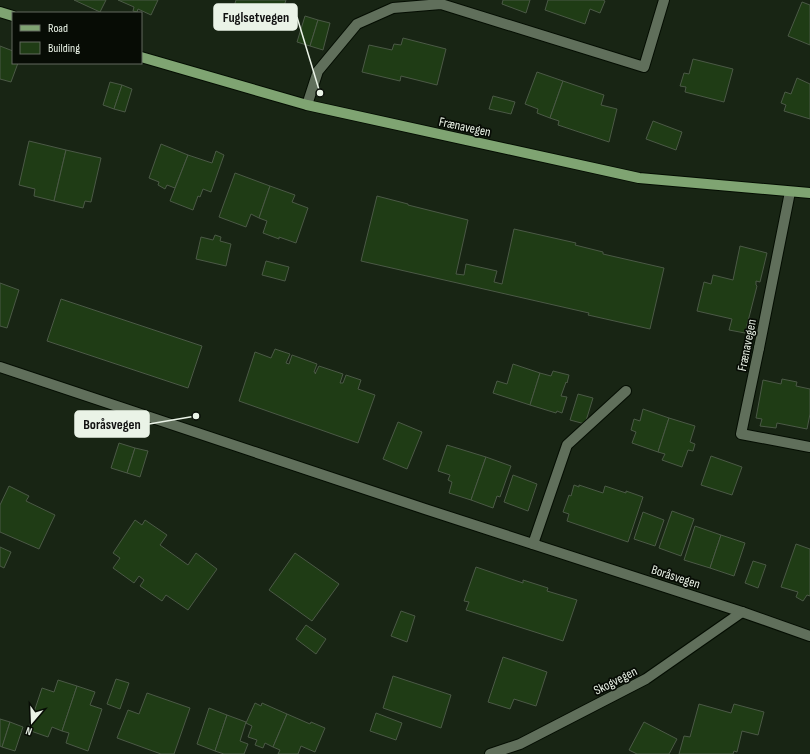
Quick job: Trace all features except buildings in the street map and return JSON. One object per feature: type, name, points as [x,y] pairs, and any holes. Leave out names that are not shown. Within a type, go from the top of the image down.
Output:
[{"type":"main road","points":[[0,12],[12,16]]},
{"type":"main road","name":"Frænavegen","points":[[142,57],[307,105],[639,178],[810,194]]},
{"type":"street","points":[[307,105],[318,71],[357,24],[393,8],[441,4],[644,67],[664,0]]},
{"type":"street","name":"Frænavegen","points":[[790,192],[741,434],[810,446]]},
{"type":"street","name":"Boråsvegen","points":[[0,367],[742,612],[810,636]]},
{"type":"street","points":[[533,544],[567,444],[626,391]]},
{"type":"street","name":"Skogvegen","points":[[490,754],[520,744],[646,679],[742,612]]},
{"type":"place","name":"Fuglsetvegen","points":[[320,93]]},
{"type":"place","name":"Boråsvegen","points":[[196,416]]}]
